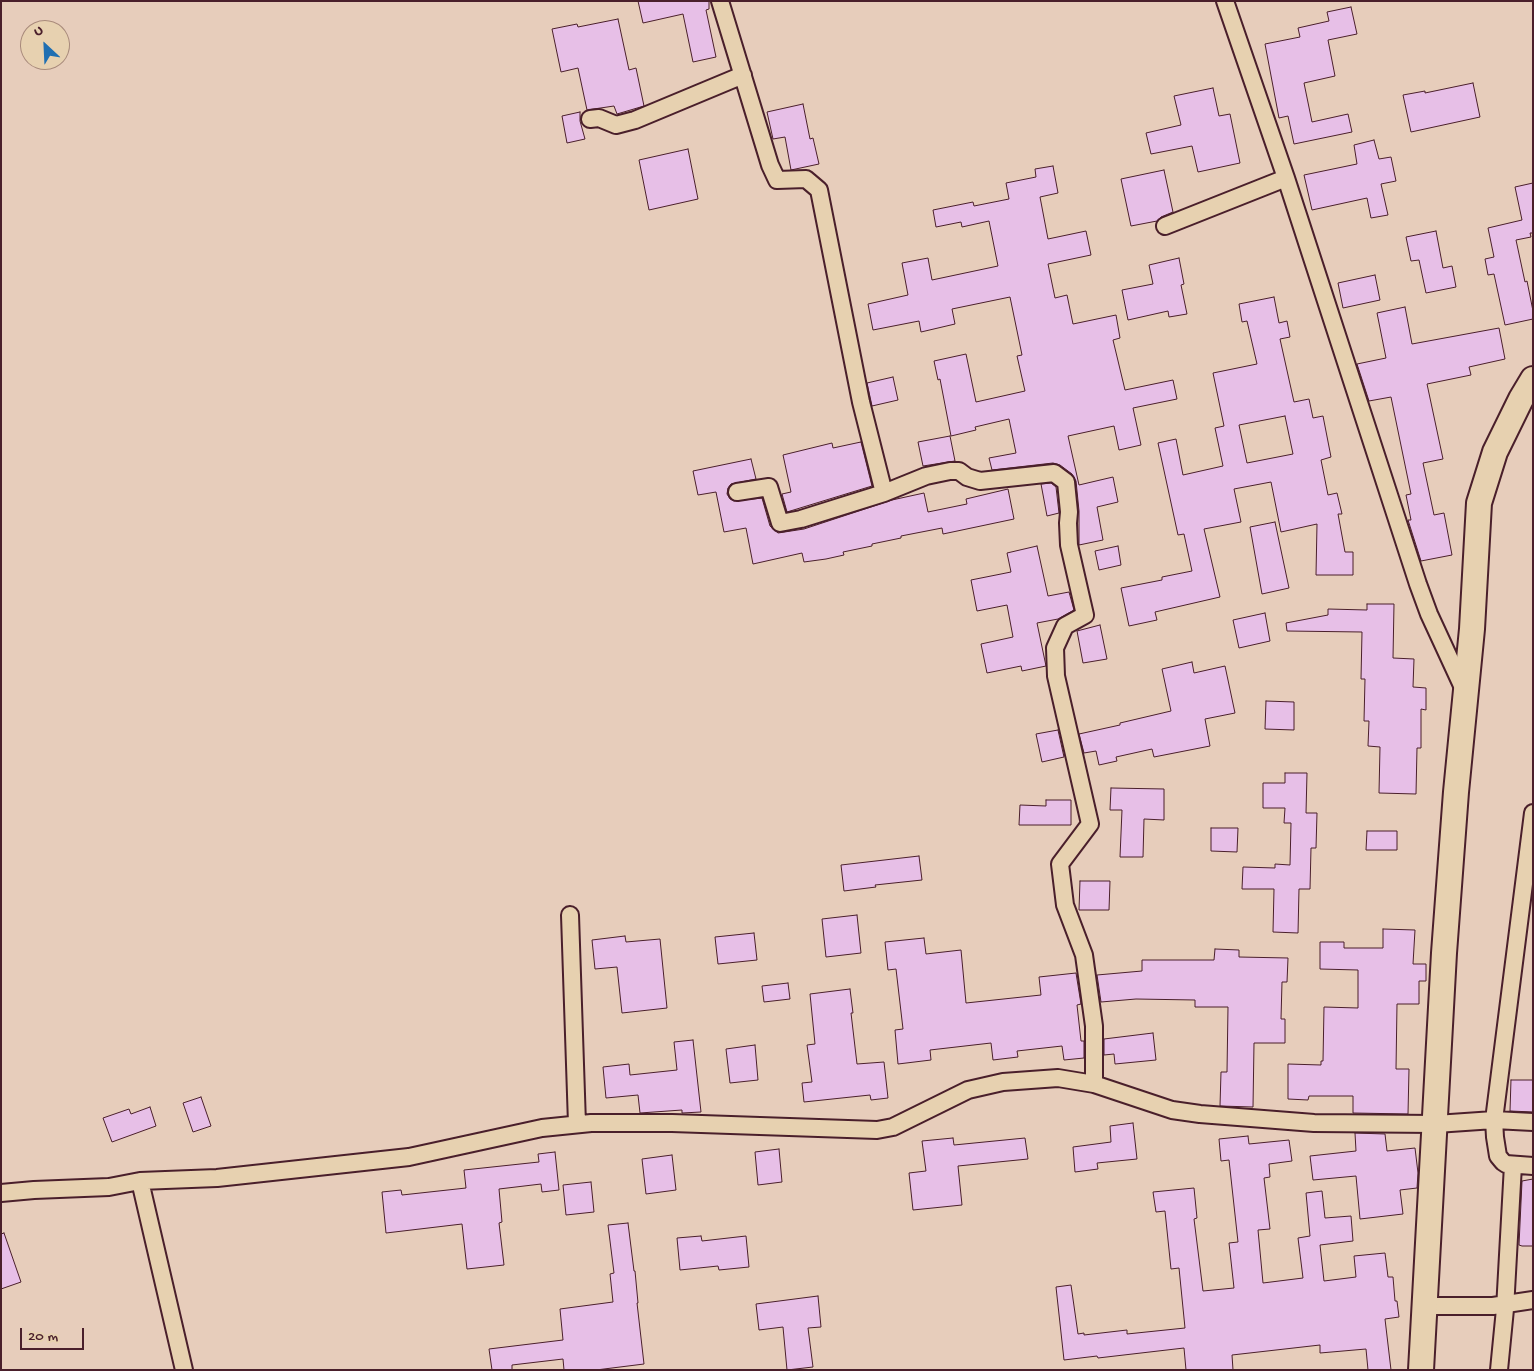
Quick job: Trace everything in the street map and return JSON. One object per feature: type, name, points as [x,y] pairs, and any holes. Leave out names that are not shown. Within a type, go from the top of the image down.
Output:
[{"type":"main road","points":[[1421,1370],[1435,1306],[1438,1123],[1444,953],[1465,692],[1472,629],[1479,503],[1495,452],[1521,399],[1533,380]]},
{"type":"street","points":[[720,1],[770,165],[777,180],[806,178],[819,190],[861,402],[884,493]]},
{"type":"street","points":[[1225,1],[1286,178],[1421,591],[1429,614],[1465,692]]},
{"type":"street","points":[[590,119],[599,118],[616,125],[635,120],[744,75]]},
{"type":"street","points":[[1165,226],[1286,178]]},
{"type":"street","points":[[737,492],[768,487],[780,523],[801,520],[884,493],[926,476],[950,471],[958,471],[967,477],[980,481],[1054,473],[1066,482],[1069,512],[1069,545],[1086,615],[1065,626],[1055,648],[1056,676],[1090,824],[1060,864],[1065,905],[1084,954],[1094,1026],[1094,1084]]},
{"type":"street","points":[[1532,819],[1527,868],[1516,934],[1503,1056],[1489,1120],[1498,1156],[1506,1164],[1533,1166]]},
{"type":"street","points":[[570,915],[578,1124]]},
{"type":"street","points":[[1,1193],[109,1187],[140,1181],[217,1178],[409,1157],[542,1128],[578,1124],[672,1123],[877,1130],[893,1127],[968,1090],[1003,1082],[1058,1078],[1094,1084],[1172,1110],[1200,1114],[1314,1123],[1438,1123],[1489,1120],[1533,1122]]},
{"type":"street","points":[[1499,1370],[1499,1305],[1513,1165]]},
{"type":"street","points":[[140,1181],[184,1370]]},
{"type":"street","points":[[1435,1306],[1499,1305],[1533,1300]]},
{"type":"building","points":[[638,1],[709,1],[709,9],[706,10],[716,57],[693,62],[683,14],[643,23]]},
{"type":"building","points":[[1351,7],[1357,34],[1328,40],[1335,76],[1304,83],[1312,122],[1348,114],[1352,132],[1294,144],[1288,116],[1279,118],[1265,44],[1300,37],[1298,28],[1329,21],[1327,12]]},
{"type":"building","points":[[618,19],[629,70],[636,68],[644,106],[617,114],[614,106],[587,110],[578,68],[561,72],[552,29],[577,24],[578,27]]},
{"type":"building","points":[[1473,83],[1480,117],[1411,132],[1403,95],[1425,91],[1425,93]]},
{"type":"building","points":[[1213,88],[1219,116],[1230,114],[1240,163],[1198,172],[1192,146],[1151,154],[1146,133],[1181,125],[1174,96]]},
{"type":"building","points":[[803,104],[810,139],[813,138],[819,164],[791,170],[785,137],[773,139],[767,112]]},
{"type":"building","points":[[580,112],[580,121],[585,139],[567,143],[562,116]]},
{"type":"building","points":[[1374,140],[1379,159],[1391,157],[1396,181],[1381,184],[1388,215],[1371,218],[1367,198],[1312,210],[1304,175],[1357,164],[1354,145]]},
{"type":"building","points":[[688,149],[698,199],[649,210],[639,160]]},
{"type":"building","points":[[1053,166],[1058,193],[1040,197],[1048,239],[1086,231],[1091,255],[1048,264],[1055,298],[1067,295],[1073,324],[1116,315],[1120,338],[1113,340],[1125,390],[1173,380],[1177,399],[1133,408],[1141,445],[1119,450],[1114,426],[1068,436],[1079,485],[1113,477],[1118,502],[1097,507],[1103,540],[1079,545],[1079,511],[1076,481],[1072,474],[1060,465],[1053,463],[992,470],[989,458],[1016,453],[1009,419],[975,427],[976,430],[951,436],[940,379],[938,380],[934,361],[966,354],[976,402],[1025,391],[1017,356],[1022,355],[1010,297],[952,309],[955,324],[921,332],[919,321],[873,330],[868,304],[908,295],[902,263],[928,258],[932,280],[998,266],[989,221],[962,227],[961,222],[936,227],[933,210],[973,202],[974,206],[1009,199],[1006,183],[1036,177],[1035,169]]},
{"type":"building","points":[[1164,170],[1173,212],[1161,217],[1157,221],[1131,226],[1121,179]]},
{"type":"building","points":[[1533,183],[1533,233],[1530,233],[1531,237],[1516,240],[1525,282],[1527,281],[1533,319],[1505,325],[1494,274],[1488,275],[1485,259],[1494,257],[1488,228],[1522,220],[1515,187]]},
{"type":"building","points":[[1436,231],[1443,268],[1452,266],[1456,287],[1426,293],[1419,260],[1411,261],[1406,237]]},
{"type":"building","points":[[1179,258],[1184,284],[1181,285],[1187,314],[1169,317],[1168,311],[1128,320],[1122,290],[1153,284],[1149,265]]},
{"type":"building","points":[[1375,275],[1380,300],[1343,308],[1338,283]]},
{"type":"building","points":[[1274,297],[1279,323],[1287,321],[1290,337],[1280,339],[1294,402],[1309,399],[1313,418],[1323,416],[1331,457],[1321,460],[1328,495],[1337,493],[1342,514],[1338,514],[1345,552],[1353,552],[1353,575],[1316,575],[1317,524],[1281,532],[1271,482],[1234,489],[1241,522],[1204,529],[1220,597],[1155,612],[1157,620],[1129,626],[1121,588],[1162,580],[1162,577],[1192,571],[1184,534],[1178,535],[1158,443],[1176,439],[1183,475],[1223,466],[1215,428],[1224,426],[1213,373],[1257,364],[1247,321],[1242,322],[1239,304]],"holes":[[[1285,416],[1293,454],[1247,463],[1239,425]]]},
{"type":"building","points":[[1405,307],[1412,344],[1499,328],[1505,359],[1469,367],[1471,375],[1427,384],[1443,459],[1423,463],[1434,515],[1444,513],[1452,555],[1421,561],[1408,520],[1411,520],[1406,495],[1411,494],[1391,397],[1369,401],[1357,364],[1386,358],[1377,313]]},
{"type":"building","points":[[893,377],[898,400],[872,406],[867,383]]},
{"type":"building","points":[[950,436],[955,461],[923,466],[918,442]]},
{"type":"building","points":[[861,442],[872,486],[787,512],[782,494],[791,492],[783,455],[832,443],[833,448]]},
{"type":"building","points":[[751,459],[756,479],[731,484],[727,494],[734,501],[762,498],[770,526],[778,533],[804,529],[892,500],[924,493],[928,512],[967,504],[966,499],[1008,489],[1014,519],[943,534],[942,528],[901,536],[901,538],[843,552],[844,555],[826,559],[804,562],[802,553],[753,564],[746,528],[724,532],[716,492],[698,495],[693,471]]},
{"type":"building","points":[[1051,483],[1056,487],[1059,513],[1047,516],[1041,484]]},
{"type":"building","points":[[1275,522],[1289,588],[1262,594],[1250,527]]},
{"type":"building","points":[[1037,546],[1048,596],[1069,592],[1074,610],[1058,619],[1037,623],[1046,666],[1022,671],[1021,666],[987,673],[981,644],[1013,637],[1007,605],[977,611],[971,580],[1011,572],[1007,553]]},
{"type":"building","points":[[1118,546],[1121,565],[1099,570],[1095,551]]},
{"type":"building","points":[[1367,604],[1394,604],[1393,658],[1414,659],[1413,687],[1426,688],[1426,710],[1421,709],[1421,748],[1417,748],[1416,794],[1379,793],[1380,747],[1368,746],[1369,721],[1364,721],[1365,679],[1361,679],[1362,632],[1287,631],[1286,623],[1328,615],[1328,609],[1367,610]]},
{"type":"building","points":[[1265,613],[1270,641],[1239,648],[1233,620]]},
{"type":"building","points":[[1100,625],[1107,659],[1083,663],[1077,631]]},
{"type":"building","points":[[1192,662],[1194,673],[1225,666],[1235,713],[1205,719],[1210,746],[1154,757],[1152,749],[1116,757],[1117,761],[1099,765],[1096,751],[1084,753],[1079,734],[1171,711],[1162,669]]},
{"type":"building","points":[[1266,701],[1294,702],[1294,730],[1265,729]]},
{"type":"building","points":[[1058,730],[1064,757],[1042,762],[1036,734]]},
{"type":"building","points":[[1285,773],[1307,773],[1306,813],[1317,813],[1316,848],[1311,848],[1310,889],[1299,889],[1298,933],[1273,932],[1274,889],[1242,889],[1243,867],[1275,868],[1275,864],[1290,865],[1291,823],[1284,823],[1285,808],[1263,808],[1263,783],[1285,783]]},
{"type":"building","points":[[1111,788],[1164,789],[1164,820],[1144,819],[1143,857],[1120,857],[1122,810],[1110,810]]},
{"type":"building","points":[[1046,800],[1071,800],[1071,825],[1019,825],[1020,805],[1046,806]]},
{"type":"building","points":[[1211,828],[1238,828],[1237,852],[1211,851]]},
{"type":"building","points":[[1367,831],[1397,831],[1397,850],[1366,850]]},
{"type":"building","points":[[919,856],[922,880],[875,885],[876,887],[844,891],[841,865]]},
{"type":"building","points":[[1080,881],[1110,881],[1109,910],[1079,910]]},
{"type":"building","points":[[857,915],[861,953],[826,957],[822,919]]},
{"type":"building","points":[[1383,929],[1415,930],[1413,964],[1426,964],[1426,981],[1419,981],[1419,1004],[1397,1004],[1396,1069],[1409,1069],[1408,1114],[1353,1113],[1353,1096],[1309,1096],[1308,1100],[1288,1099],[1288,1064],[1321,1065],[1321,1061],[1323,1061],[1324,1007],[1358,1008],[1358,970],[1320,969],[1320,942],[1344,942],[1344,948],[1383,948]]},
{"type":"building","points":[[754,933],[757,960],[718,964],[715,937]]},
{"type":"building","points":[[625,936],[626,942],[660,939],[667,1008],[622,1013],[617,967],[595,969],[592,940]]},
{"type":"building","points":[[924,938],[926,954],[961,950],[966,1003],[1041,995],[1039,977],[1076,973],[1081,1004],[1077,1005],[1081,1041],[1084,1041],[1084,1058],[1064,1060],[1062,1046],[1017,1051],[1018,1057],[993,1060],[991,1043],[930,1050],[931,1060],[898,1064],[895,1030],[903,1029],[896,969],[888,970],[885,942]]},
{"type":"building","points":[[1215,949],[1239,950],[1239,957],[1288,958],[1287,982],[1282,982],[1281,1019],[1285,1019],[1285,1043],[1254,1043],[1253,1107],[1220,1106],[1221,1072],[1227,1072],[1228,1007],[1195,1007],[1195,1000],[1136,999],[1101,1002],[1097,975],[1142,971],[1142,960],[1214,960]]},
{"type":"building","points":[[788,983],[790,999],[764,1002],[762,986]]},
{"type":"building","points":[[850,989],[857,1064],[884,1062],[888,1098],[871,1100],[870,1095],[804,1102],[802,1083],[812,1082],[807,1045],[815,1044],[810,994]]},
{"type":"building","points":[[1153,1033],[1156,1060],[1115,1064],[1114,1054],[1104,1055],[1104,1039]]},
{"type":"building","points":[[693,1040],[701,1112],[682,1113],[682,1110],[640,1113],[638,1095],[606,1098],[603,1067],[629,1064],[630,1075],[677,1070],[674,1042]]},
{"type":"building","points":[[755,1045],[758,1080],[730,1083],[726,1049]]},
{"type":"building","points":[[1511,1080],[1533,1080],[1533,1112],[1510,1111]]},
{"type":"building","points":[[201,1097],[211,1126],[193,1132],[183,1103]]},
{"type":"building","points":[[150,1107],[156,1126],[112,1142],[103,1118],[129,1109],[131,1114]]},
{"type":"building","points":[[1133,1123],[1137,1159],[1097,1163],[1098,1169],[1075,1172],[1073,1147],[1111,1142],[1110,1126]]},
{"type":"building","points":[[1355,1133],[1385,1134],[1387,1151],[1415,1148],[1418,1173],[1417,1188],[1400,1190],[1403,1214],[1360,1219],[1356,1176],[1313,1180],[1310,1156],[1356,1151]]},
{"type":"building","points":[[1248,1136],[1249,1144],[1289,1140],[1292,1161],[1269,1164],[1270,1177],[1264,1178],[1270,1229],[1258,1230],[1263,1283],[1303,1278],[1298,1238],[1310,1236],[1306,1193],[1322,1191],[1325,1218],[1351,1216],[1353,1241],[1320,1245],[1324,1281],[1356,1277],[1354,1256],[1385,1253],[1388,1277],[1393,1277],[1395,1301],[1397,1301],[1399,1317],[1385,1319],[1391,1370],[1368,1370],[1366,1349],[1320,1353],[1320,1345],[1232,1355],[1233,1370],[1186,1370],[1184,1348],[1064,1360],[1056,1287],[1071,1285],[1078,1334],[1127,1330],[1127,1334],[1185,1328],[1179,1268],[1171,1269],[1165,1211],[1156,1212],[1153,1192],[1194,1188],[1197,1218],[1194,1219],[1203,1291],[1234,1288],[1229,1243],[1238,1242],[1229,1160],[1221,1161],[1219,1139]]},
{"type":"building","points":[[953,1138],[954,1145],[1025,1138],[1028,1159],[958,1166],[962,1205],[913,1210],[909,1173],[926,1171],[922,1141]]},
{"type":"building","points":[[779,1149],[782,1182],[758,1185],[755,1152]]},
{"type":"building","points":[[555,1152],[559,1190],[542,1192],[541,1184],[499,1189],[502,1222],[499,1223],[504,1265],[467,1269],[462,1224],[386,1233],[382,1192],[401,1190],[402,1195],[466,1188],[464,1170],[539,1162],[538,1154]]},
{"type":"building","points":[[672,1155],[676,1190],[646,1194],[642,1159]]},
{"type":"building","points":[[1533,1179],[1533,1246],[1522,1246],[1519,1245],[1522,1181]]},
{"type":"building","points":[[591,1182],[594,1212],[566,1215],[563,1185]]},
{"type":"building","points":[[628,1223],[635,1271],[644,1364],[596,1370],[564,1370],[563,1359],[512,1365],[512,1370],[492,1370],[489,1349],[563,1340],[560,1309],[613,1302],[610,1274],[614,1273],[608,1225]]},
{"type":"building","points":[[4,1233],[21,1282],[1,1289],[1,1234]]},
{"type":"building","points":[[701,1236],[702,1241],[746,1236],[749,1267],[719,1270],[718,1266],[680,1270],[677,1238]]},
{"type":"building","points":[[818,1296],[821,1327],[808,1328],[813,1367],[787,1370],[783,1327],[759,1330],[756,1304]]}]
